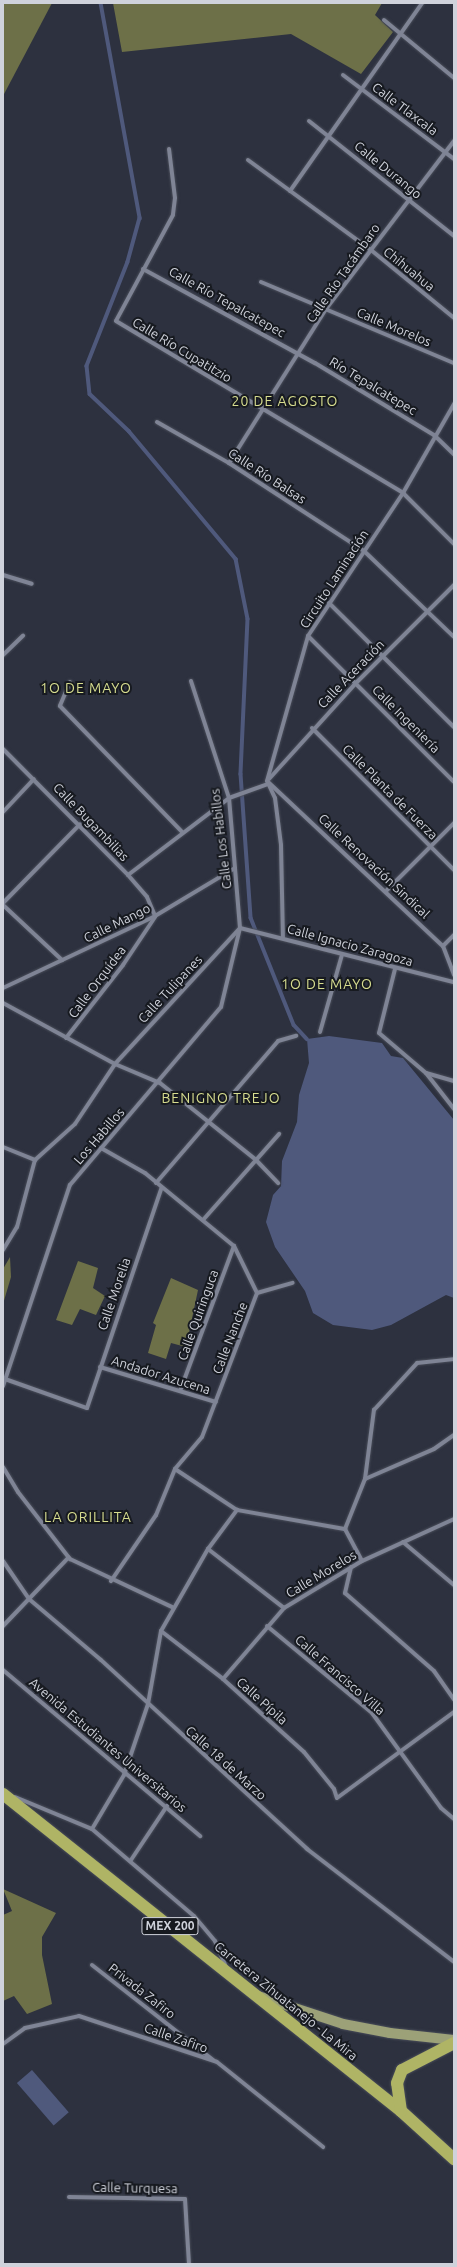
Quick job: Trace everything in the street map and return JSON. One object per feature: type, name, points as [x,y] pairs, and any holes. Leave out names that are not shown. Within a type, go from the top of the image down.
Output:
[{"type":"highway","name":"Carretera Zihuatanejo - La Mira","points":[[3,1793],[402,2111],[454,2159]]},
{"type":"highway","points":[[402,2111],[397,2082],[402,2070],[454,2043]]},
{"type":"main road","points":[[257,1996],[344,2024],[390,2034],[454,2040]]},
{"type":"street","points":[[290,191],[422,3]]},
{"type":"street","points":[[384,20],[454,78]]},
{"type":"street","name":"Calle Tlaxcala","points":[[343,75],[454,159]]},
{"type":"street","name":"Calle Durango","points":[[309,121],[454,236]]},
{"type":"street","name":"Calle Río Tacámbaro","points":[[229,463],[262,410],[300,355],[326,309],[454,141]]},
{"type":"street","points":[[143,269],[173,215],[175,198],[169,148]]},
{"type":"street","name":"Chihuahua","points":[[248,160],[371,250],[454,318]]},
{"type":"street","name":"Calle Río Cupatitzio","points":[[143,269],[116,321],[262,410],[403,493],[454,544]]},
{"type":"street","name":"Calle Río Tepalcatepec","points":[[143,269],[300,355]]},
{"type":"street","name":"Calle Morelos","points":[[261,282],[454,363]]},
{"type":"street","name":"Río Tepalcatepec","points":[[300,355],[434,435],[454,454]]},
{"type":"street","name":"Circuito Laminación","points":[[268,782],[308,636],[403,493],[434,435],[454,404]]},
{"type":"street","name":"Calle Río Balsas","points":[[157,422],[229,463],[364,551],[454,637]]},
{"type":"street","points":[[3,575],[32,584]]},
{"type":"street","name":"Calle Aceración","points":[[128,875],[182,832],[229,798],[238,796],[268,782],[312,728],[454,585]]},
{"type":"street","points":[[329,603],[384,655],[454,728]]},
{"type":"street","points":[[3,655],[23,636]]},
{"type":"street","name":"Calle Ingeniería","points":[[308,636],[454,782]]},
{"type":"street","name":"Calle Los Habillos","points":[[191,681],[229,798],[240,928]]},
{"type":"street","points":[[70,682],[60,706],[182,832]]},
{"type":"street","name":"Calle Planta de Fuerza","points":[[312,728],[454,870]]},
{"type":"street","name":"Calle Bugambilias","points":[[3,749],[80,824],[128,875],[147,897],[155,916]]},
{"type":"street","points":[[3,812],[34,779]]},
{"type":"street","points":[[268,782],[275,798],[281,845],[284,938]]},
{"type":"street","name":"Calle Renovación Sindical","points":[[268,782],[387,890],[443,946],[454,975]]},
{"type":"street","points":[[387,890],[454,823]]},
{"type":"street","points":[[62,960],[3,904],[80,824]]},
{"type":"street","name":"Calle Mango","points":[[3,988],[155,916],[235,868]]},
{"type":"street","name":"Calle Orquídea","points":[[66,1038],[123,965],[155,916]]},
{"type":"street","name":"Calle Ignacio Zaragoza","points":[[240,928],[278,936],[395,969],[454,982]]},
{"type":"street","name":"Calle Tulipanes","points":[[35,1160],[75,1124],[115,1064],[240,928]]},
{"type":"street","name":"Los Habillos","points":[[3,1386],[70,1185],[101,1148],[160,1083],[221,1007],[240,928]]},
{"type":"street","points":[[443,946],[454,935]]},
{"type":"street","points":[[320,1032],[342,955]]},
{"type":"street","points":[[395,969],[379,1033],[426,1073],[454,1109]]},
{"type":"street","points":[[3,1003],[115,1064],[160,1083],[256,1160],[278,1183]]},
{"type":"street","points":[[156,1183],[208,1120],[278,1041],[296,1036]]},
{"type":"street","points":[[426,1073],[454,1081]]},
{"type":"street","points":[[203,1220],[279,1134]]},
{"type":"street","points":[[3,1148],[35,1160],[17,1227],[3,1250]]},
{"type":"street","name":"Calle Nanche","points":[[101,1148],[162,1187],[234,1246],[257,1293],[202,1437],[175,1469],[156,1515],[111,1581]]},
{"type":"street","name":"Calle Morelia","points":[[5,1379],[87,1408],[162,1187]]},
{"type":"street","name":"Calle Quiringuca","points":[[180,1391],[234,1246]]},
{"type":"street","points":[[257,1293],[293,1283]]},
{"type":"street","points":[[362,1561],[345,1529],[365,1479],[374,1410],[417,1363],[454,1359]]},
{"type":"street","name":"Andador Azucena","points":[[100,1367],[216,1402]]},
{"type":"street","points":[[365,1479],[434,1449],[454,1435]]},
{"type":"street","points":[[3,1467],[69,1558],[111,1581],[172,1607]]},
{"type":"street","points":[[175,1469],[237,1510],[345,1529]]},
{"type":"street","points":[[92,1829],[124,1775],[148,1704],[161,1630],[172,1607],[208,1548],[237,1510]]},
{"type":"street","name":"Calle Morelos","points":[[223,1679],[284,1608],[362,1561],[454,1519]]},
{"type":"street","points":[[403,1542],[454,1585]]},
{"type":"street","points":[[208,1548],[284,1608]]},
{"type":"street","points":[[3,1626],[69,1558]]},
{"type":"street","name":"Calle 18 de Marzo","points":[[3,1561],[29,1599],[148,1704],[307,1849],[454,1962]]},
{"type":"street","points":[[352,1567],[345,1593],[434,1671],[454,1700]]},
{"type":"street","name":"Calle Francisco Villa","points":[[267,1626],[372,1713],[400,1749],[441,1808],[454,1819]]},
{"type":"street","name":"Calle Pípila","points":[[161,1630],[223,1679],[304,1752],[334,1789],[337,1798],[400,1749]]},
{"type":"street","name":"Avenida Estudiantes Universitarios","points":[[3,1670],[124,1775],[167,1806],[200,1836]]},
{"type":"street","points":[[400,1749],[454,1712]]},
{"type":"street","points":[[3,1793],[92,1829],[131,1860],[194,1916],[215,1941],[228,1971]]},
{"type":"street","points":[[131,1860],[167,1806]]},
{"type":"street","name":"Privada Zafiro","points":[[92,1965],[216,2062]]},
{"type":"street","name":"Calle Zafiro","points":[[3,2044],[25,2028],[80,2016],[216,2062],[323,2147]]},
{"type":"street","name":"Calle Turquesa","points":[[68,2197],[185,2199],[189,2264]]},
{"type":"green space","points":[[3,3],[52,3],[3,96]]},
{"type":"green space","points":[[113,3],[382,3],[375,15],[393,32],[361,74],[291,34],[122,52]]},
{"type":"green space","points":[[10,1257],[11,1277],[3,1304],[3,1269]]},
{"type":"green space","points":[[78,1261],[98,1268],[93,1288],[105,1296],[96,1315],[80,1309],[72,1325],[56,1320]]},
{"type":"green space","points":[[171,1278],[198,1290],[186,1347],[171,1343],[166,1359],[148,1353],[156,1325],[153,1323]]},
{"type":"green space","points":[[3,1889],[56,1913],[42,1937],[42,1955],[52,2004],[27,2014],[14,1996],[3,2001],[3,1915],[12,1911]]},
{"type":"water","points":[[329,1036],[382,1043],[391,1056],[403,1058],[454,1120],[454,1298],[446,1295],[391,1325],[372,1330],[333,1325],[313,1313],[305,1291],[275,1247],[266,1222],[273,1195],[281,1186],[282,1161],[297,1122],[299,1095],[309,1063],[307,1039]]},
{"type":"water","points":[[32,2070],[69,2112],[54,2125],[17,2083]]},
{"type":"waterway","points":[[101,3],[140,218],[128,262],[87,366],[90,394],[129,431],[236,559],[248,619],[241,774],[251,918],[294,1025],[307,1039]]},
{"type":"district","name":"20 DE AGOSTO","points":[[285,401]]},
{"type":"district","name":"1O DE MAYO","points":[[86,688]]},
{"type":"district","name":"1O DE MAYO","points":[[327,984]]},
{"type":"district","name":"BENIGNO TREJO","points":[[221,1098]]},
{"type":"district","name":"LA ORILLITA","points":[[88,1517]]}]
